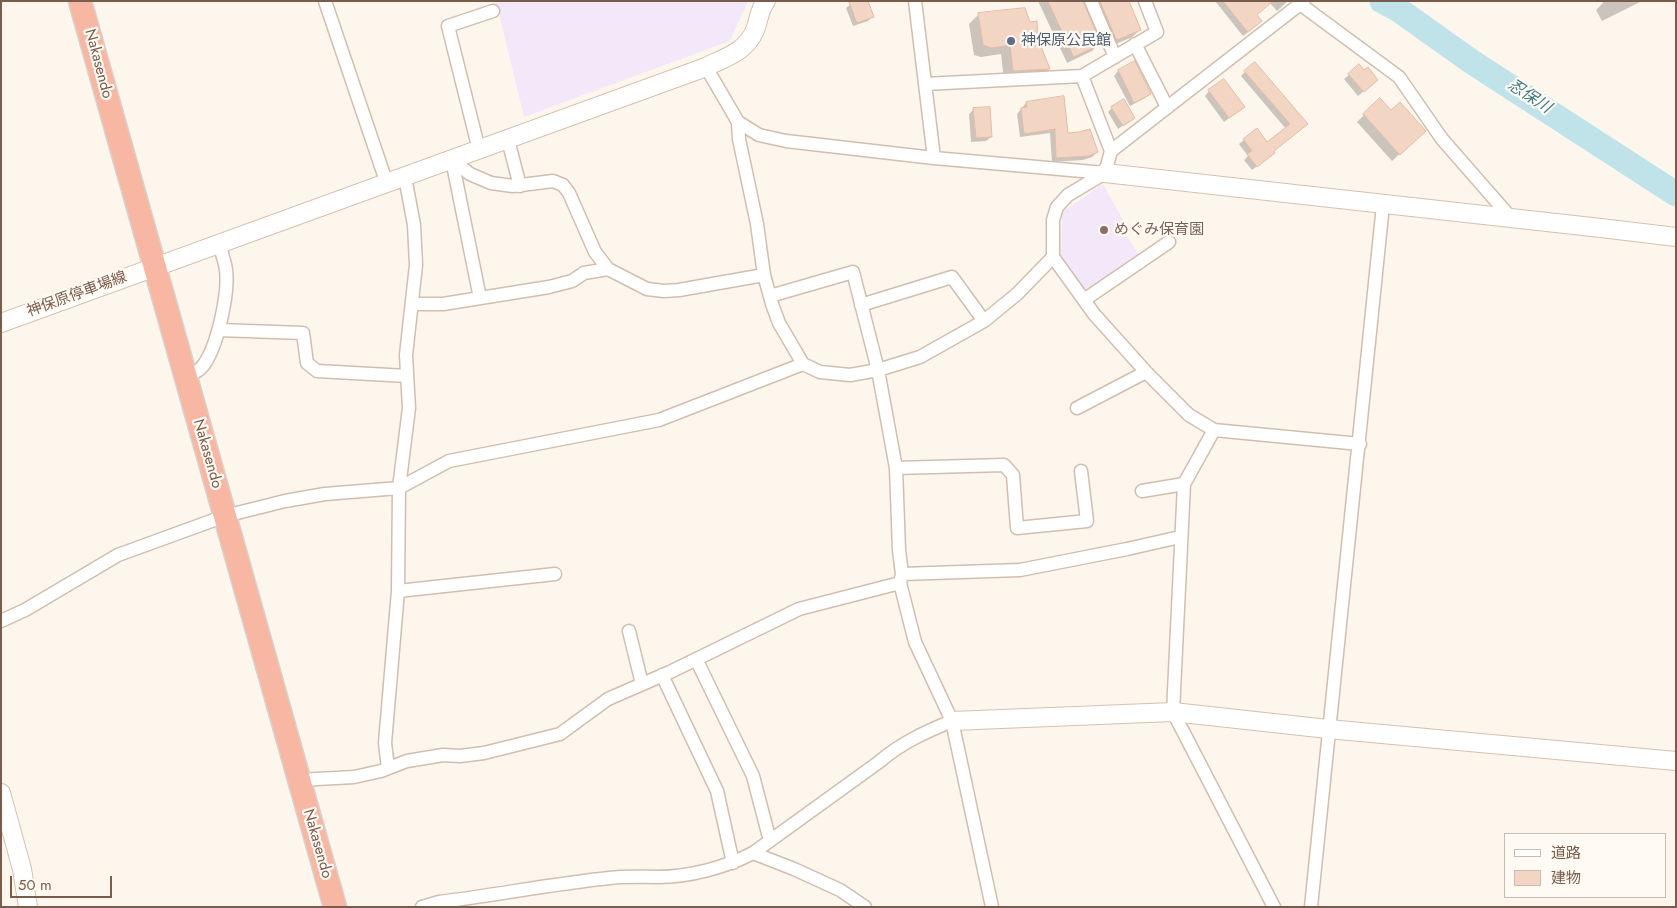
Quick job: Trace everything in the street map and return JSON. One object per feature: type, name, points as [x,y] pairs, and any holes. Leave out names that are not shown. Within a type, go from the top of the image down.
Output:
[{"type":"highway","name":"Nakasendo","points":[[80,1],[335,907]]},
{"type":"street","points":[[325,1],[387,184]]},
{"type":"street","name":"神保原停車場線","points":[[1,323],[706,67],[744,48],[754,31],[761,7],[766,1]]},
{"type":"street","points":[[915,1],[934,158]]},
{"type":"street","points":[[1092,1],[1115,57]]},
{"type":"street","points":[[926,84],[1082,76],[1157,32],[1145,1]]},
{"type":"street","points":[[1110,151],[1302,3],[1399,77],[1442,139],[1511,218]]},
{"type":"street","points":[[479,150],[448,26],[494,12]]},
{"type":"street","points":[[1135,44],[1167,107]]},
{"type":"street","points":[[706,67],[738,122],[739,139],[758,224],[764,276],[779,323],[803,364],[820,372],[850,375],[878,370],[920,357],[984,322],[1017,294],[1053,256]]},
{"type":"street","points":[[1082,76],[1110,151],[1105,174],[1068,195],[1057,206],[1053,220],[1053,256],[1094,314],[1146,372],[1189,415],[1214,430],[1360,444]]},
{"type":"street","points":[[738,122],[759,135],[786,142],[1105,174],[1676,237]]},
{"type":"street","points":[[508,140],[520,186]]},
{"type":"street","points":[[452,160],[470,174],[491,183],[520,186],[553,181],[563,185],[569,193],[595,252],[608,269],[647,289],[664,292],[764,276]]},
{"type":"street","points":[[452,160],[480,298]]},
{"type":"street","points":[[388,768],[385,743],[398,591],[399,488],[409,408],[406,354],[416,265],[414,225],[405,177]]},
{"type":"street","points":[[1311,907],[1328,729],[1360,444],[1383,205]]},
{"type":"street","points":[[1084,300],[1169,242]]},
{"type":"street","points":[[186,377],[201,369],[211,355],[219,330],[226,284],[226,269],[219,243]]},
{"type":"street","points":[[412,304],[443,304],[549,287],[572,281],[584,274],[608,269]]},
{"type":"street","points":[[770,296],[853,272],[878,370],[896,468],[901,579],[915,642],[952,721],[992,907]]},
{"type":"street","points":[[861,305],[952,277],[984,322]]},
{"type":"street","points":[[219,330],[304,333],[307,363],[317,371],[407,376]]},
{"type":"street","points":[[1,621],[25,610],[118,555],[225,516],[285,501],[325,494],[399,488],[449,461],[659,420],[803,364]]},
{"type":"street","points":[[1077,408],[1146,372]]},
{"type":"street","points":[[1214,430],[1184,484],[1173,712],[1274,907]]},
{"type":"street","points":[[896,468],[1004,465],[1013,475],[1017,528],[1087,521],[1081,471]]},
{"type":"street","points":[[1142,491],[1184,484]]},
{"type":"street","points":[[299,780],[354,777],[407,761],[443,755],[460,756],[484,753],[560,734],[608,699],[799,610],[901,579],[1020,570],[1127,549],[1180,536]]},
{"type":"street","points":[[398,591],[555,574]]},
{"type":"street","points":[[629,631],[642,684]]},
{"type":"street","points":[[696,659],[753,776],[770,841]]},
{"type":"street","points":[[662,675],[717,791],[733,863]]},
{"type":"street","points":[[422,907],[439,902],[483,902],[554,884],[629,875],[659,877],[697,872],[733,863],[753,853],[880,762],[896,748],[917,735],[952,721],[1173,712],[1328,729],[1676,761]]},
{"type":"street","points":[[1,793],[22,869],[28,907]]},
{"type":"street","points":[[753,853],[840,890],[866,907]]},
{"type":"shaded area","points":[[496,1],[748,1],[730,41],[524,117]]},
{"type":"shaded area","points":[[1103,184],[1124,222],[1120,226],[1139,255],[1085,295],[1061,261],[1062,215],[1065,210]]},
{"type":"building","points":[[849,1],[868,1],[874,17],[857,23]]},
{"type":"building","points":[[1048,1],[1083,1],[1101,44],[1074,57]]},
{"type":"building","points":[[1100,1],[1129,1],[1141,30],[1117,40]]},
{"type":"building","points":[[1223,1],[1273,1],[1257,15],[1262,21],[1248,32]]},
{"type":"building","name":"神保原公民館","points":[[1025,8],[1030,22],[1037,21],[1038,39],[1050,69],[1013,71],[1010,45],[992,48],[983,45],[978,13]]},
{"type":"building","points":[[1135,61],[1151,94],[1134,103],[1118,70]]},
{"type":"building","points":[[1255,62],[1308,124],[1257,167],[1247,154],[1252,151],[1243,139],[1257,128],[1267,142],[1290,124],[1244,71]]},
{"type":"building","points":[[1359,64],[1364,70],[1368,67],[1378,80],[1364,92],[1348,74]]},
{"type":"building","points":[[1224,79],[1245,107],[1229,118],[1208,90]]},
{"type":"building","points":[[1064,96],[1068,133],[1090,129],[1098,152],[1089,156],[1056,158],[1055,129],[1024,134],[1021,108],[1027,107],[1026,102]]},
{"type":"building","points":[[1380,98],[1391,110],[1400,102],[1426,131],[1400,155],[1363,114]]},
{"type":"building","points":[[1124,99],[1135,118],[1123,126],[1111,107]]},
{"type":"building","points":[[990,107],[992,137],[976,138],[973,108]]},
{"type":"waterway","name":"忍保川","points":[[1382,1],[1399,10],[1472,62],[1676,194]]},
{"type":"place","name":"神保原公民館","points":[[1011,41]]},
{"type":"place","name":"めぐみ保育園","points":[[1104,230]]}]
